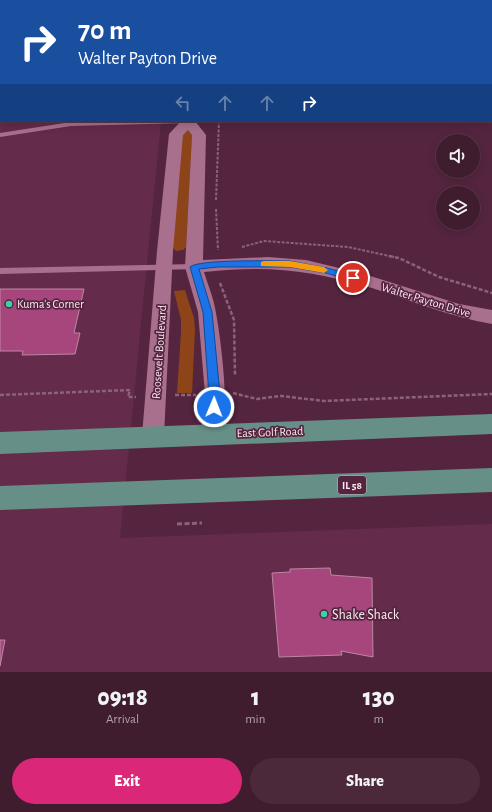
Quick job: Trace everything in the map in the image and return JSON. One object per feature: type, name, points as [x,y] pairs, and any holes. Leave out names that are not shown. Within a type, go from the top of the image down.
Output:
[{"type":"main road","name":"East Golf Road","points":[[0,443],[492,424]]},
{"type":"main road","name":"IL 58","points":[[0,498],[492,480]]},
{"type":"street","name":"Roosevelt Boulevard","points":[[153,436],[165,251],[176,134],[187,122]]},
{"type":"street","points":[[189,122],[199,135],[194,267],[207,312],[215,394],[212,434]]},
{"type":"street","name":"Walter Payton Drive","points":[[194,267],[218,264],[305,266],[407,293],[439,306],[492,317]]},
{"type":"lane","points":[[0,135],[71,124],[149,122]]},
{"type":"lane","points":[[0,271],[165,269],[194,267]]},
{"type":"path","points":[[216,201],[219,122]]},
{"type":"path","points":[[216,209],[218,248],[224,248]]},
{"type":"path","points":[[241,247],[264,241],[348,247],[399,258],[439,277],[492,293]]},
{"type":"path","points":[[0,395],[130,390],[128,397],[136,397]]},
{"type":"path","points":[[233,393],[257,399],[281,396],[324,402],[492,394]]},
{"type":"path","points":[[175,395],[191,395]]},
{"type":"path","points":[[177,524],[202,523]]},
{"type":"shaded area","points":[[0,122],[161,122],[120,538],[492,524],[492,672],[0,672]]},
{"type":"shaded area","points":[[188,130],[192,134],[192,138],[186,247],[183,250],[176,251],[172,247],[179,153],[183,132]]},
{"type":"shaded area","points":[[185,290],[194,318],[195,331],[192,393],[177,393],[181,320],[174,291]]},
{"type":"building","points":[[0,289],[84,289],[74,333],[80,333],[75,354],[22,355],[23,351],[0,351]]},
{"type":"building","name":"Shake Shack","points":[[330,568],[331,575],[372,578],[373,657],[341,651],[342,655],[279,657],[272,573],[290,572],[290,569]]},
{"type":"building","points":[[0,640],[5,640],[0,666]]},
{"type":"slow traffic","points":[[264,264],[290,264],[324,270]]},
{"type":"place","name":"Kuma's Corner","points":[[9,304]]},
{"type":"place","name":"Shake Shack","points":[[324,614]]},
{"type":"route","points":[[214,407],[215,394],[207,312],[194,267],[218,264],[290,264],[305,266],[353,278]]}]
